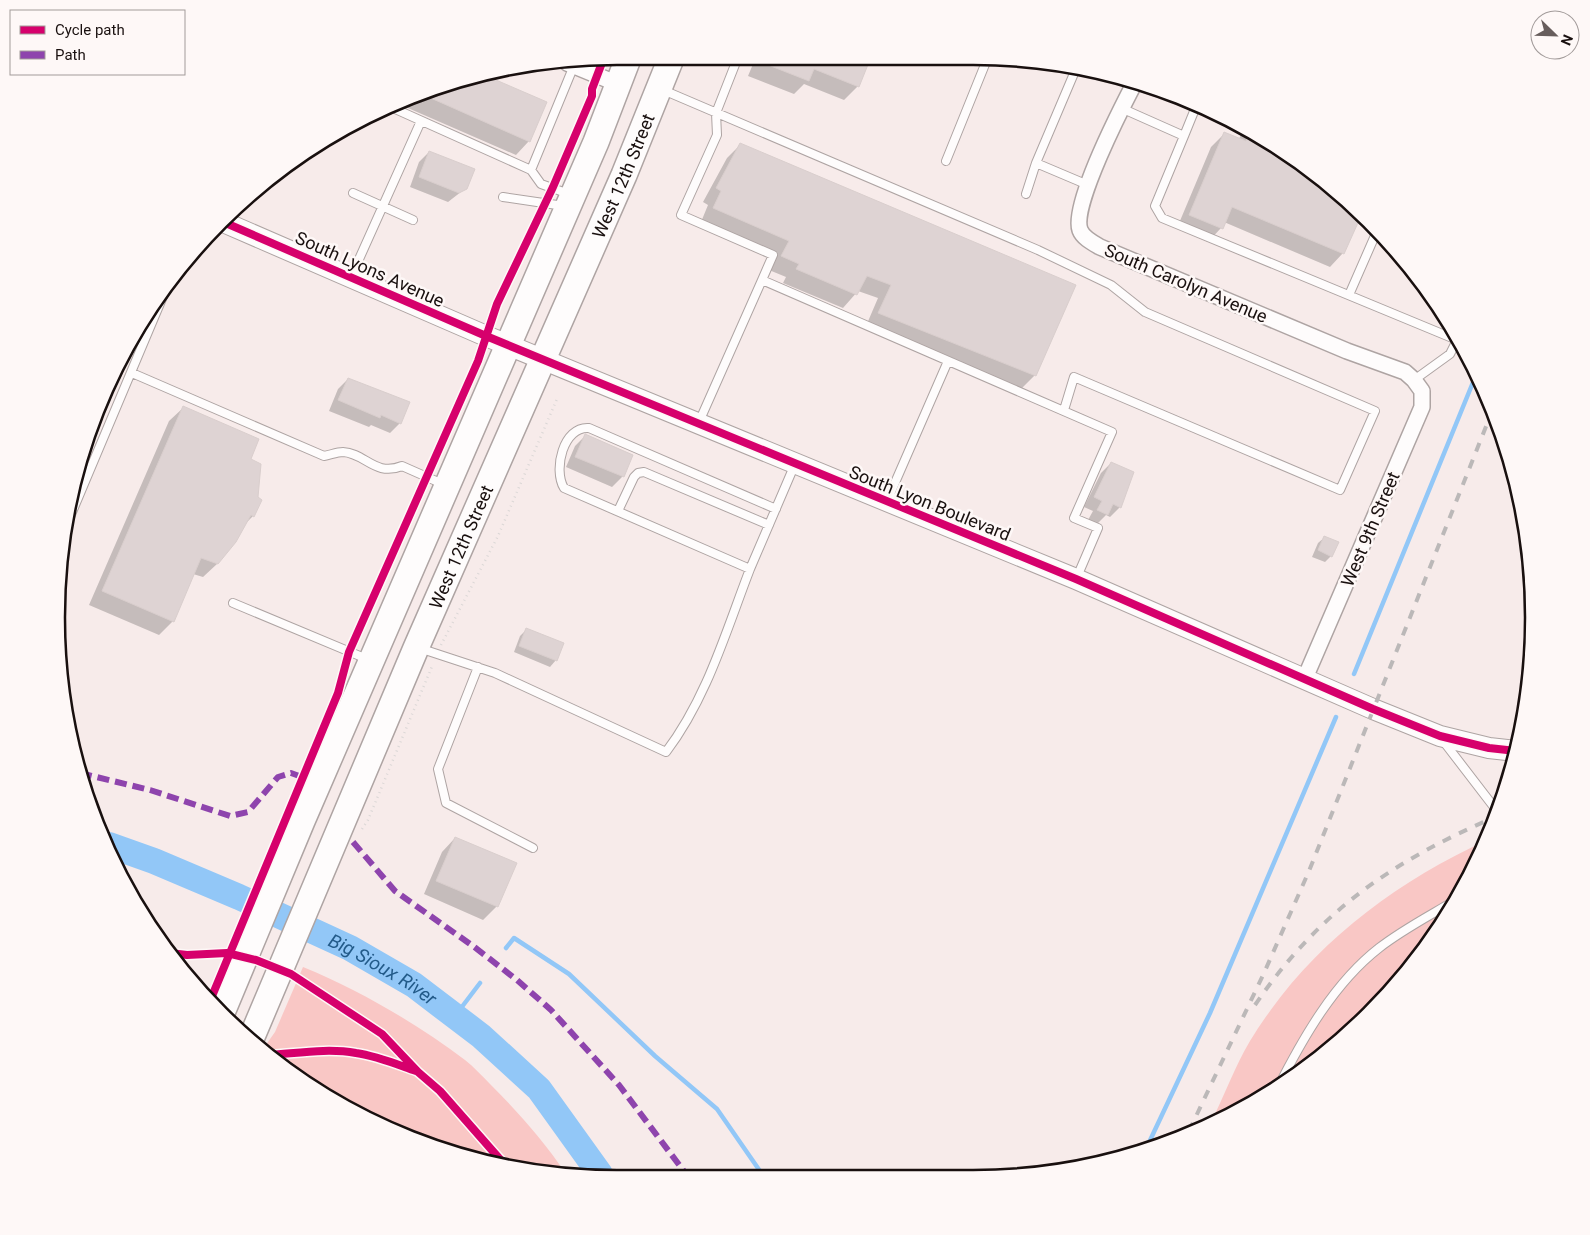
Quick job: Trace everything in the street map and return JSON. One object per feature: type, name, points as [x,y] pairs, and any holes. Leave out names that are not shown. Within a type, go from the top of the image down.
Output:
[{"type":"main road","name":"West 12th Street","points":[[225,1005],[446,485],[570,201],[625,65]]},
{"type":"main road","name":"West 12th Street","points":[[253,1033],[347,836],[427,651],[543,360],[624,176],[668,65]]},
{"type":"street","points":[[577,66],[618,84]]},
{"type":"street","name":"South Carolyn Avenue","points":[[1131,89],[1121,108],[1088,185],[1081,211],[1080,229],[1088,240],[1100,248],[1347,351],[1394,367],[1414,380]]},
{"type":"street","name":"South Lyons Avenue","points":[[229,225],[543,360]]},
{"type":"street","name":"South Lyon Boulevard","points":[[543,360],[1076,579],[1440,736],[1474,745],[1508,749]]},
{"type":"street","name":"West 9th Street","points":[[1305,678],[1422,408],[1422,391],[1414,380]]},
{"type":"lane","points":[[698,424],[772,255],[681,216],[717,134],[716,113],[735,65]]},
{"type":"lane","points":[[946,161],[985,65]]},
{"type":"lane","points":[[531,170],[571,67]]},
{"type":"lane","points":[[1026,194],[1036,163],[1073,75]]},
{"type":"lane","points":[[659,88],[1038,250],[1111,285],[1145,312],[1374,411],[1340,490],[1074,377],[1064,410]]},
{"type":"lane","points":[[1121,108],[1184,136]]},
{"type":"lane","points":[[398,110],[531,170],[540,184],[570,201]]},
{"type":"lane","points":[[1194,112],[1155,206],[1162,218],[1448,337]]},
{"type":"lane","points":[[351,277],[421,121]]},
{"type":"lane","points":[[1036,163],[1088,185]]},
{"type":"lane","points":[[352,193],[413,220]]},
{"type":"lane","points":[[503,197],[570,201]]},
{"type":"lane","points":[[1349,295],[1374,238]]},
{"type":"lane","points":[[762,280],[1112,432],[1074,518],[1098,528],[1076,579]]},
{"type":"lane","points":[[79,495],[156,315]]},
{"type":"lane","points":[[1414,380],[1450,354],[1454,346]]},
{"type":"lane","points":[[887,502],[948,361]]},
{"type":"lane","points":[[132,373],[324,456],[344,452],[384,469],[391,470],[402,466],[446,485]]},
{"type":"lane","points":[[750,569],[564,488],[559,480],[558,466],[567,442],[573,433],[581,427],[589,428],[776,509]]},
{"type":"lane","points":[[427,651],[495,673],[666,752],[684,727],[707,680],[750,569],[795,464]]},
{"type":"lane","points":[[618,511],[634,477],[638,472],[644,472],[769,525]]},
{"type":"lane","points":[[233,603],[371,661]]},
{"type":"lane","points":[[478,667],[438,769],[446,803],[533,848]]},
{"type":"lane","points":[[1440,736],[1492,805]]},
{"type":"lane","points":[[1285,1072],[1296,1052],[1345,982],[1378,948],[1442,909]]},
{"type":"path","points":[[347,836],[368,820],[427,651],[461,602],[498,536],[557,399]]},
{"type":"shaded area","points":[[1475,846],[1451,894],[1432,924],[1388,982],[1337,1033],[1309,1056],[1249,1096],[1215,1114],[1250,1041],[1272,1008],[1297,977],[1353,923],[1384,899],[1417,877]]},
{"type":"shaded area","points":[[303,967],[324,976],[387,1008],[465,1060],[521,1116],[561,1167],[510,1159],[440,1141],[373,1113],[311,1077],[266,1044],[275,1032]]},
{"type":"building","points":[[768,65],[868,65],[859,87],[814,69],[809,81]]},
{"type":"building","points":[[495,79],[547,102],[530,142],[430,98]]},
{"type":"building","points":[[1224,132],[1246,141],[1247,138],[1279,158],[1309,179],[1358,222],[1344,254],[1232,207],[1223,229],[1189,215]]},
{"type":"building","points":[[740,143],[1076,285],[1036,376],[878,313],[891,285],[867,276],[857,295],[796,269],[799,264],[781,256],[789,241],[713,208],[721,191],[716,188]]},
{"type":"building","points":[[429,151],[475,169],[467,189],[459,193],[419,177]]},
{"type":"building","points":[[348,378],[410,402],[401,424],[381,415],[380,418],[338,400]]},
{"type":"building","points":[[183,406],[259,439],[251,459],[261,464],[258,497],[262,500],[254,517],[251,515],[236,542],[218,564],[201,558],[174,622],[102,591]]},
{"type":"building","points":[[585,434],[633,455],[624,477],[575,457]]},
{"type":"building","points":[[1111,462],[1134,472],[1121,508],[1113,504],[1108,515],[1097,510],[1102,501],[1094,497]]},
{"type":"building","points":[[1324,536],[1339,542],[1332,557],[1318,550]]},
{"type":"building","points":[[526,628],[564,643],[557,661],[519,646]]},
{"type":"building","points":[[455,837],[517,863],[498,907],[436,881]]},
{"type":"waterway","points":[[1354,674],[1473,383]]},
{"type":"waterway","points":[[1150,1141],[1210,1013],[1336,717]]},
{"type":"waterway","name":"Big Sioux River","points":[[115,847],[154,861],[239,897],[350,948],[414,985],[481,1036],[539,1089],[597,1169]]},
{"type":"waterway","points":[[506,948],[514,938],[569,974],[655,1056],[717,1109],[759,1170]]},
{"type":"waterway","points":[[455,1016],[480,983]]},
{"type":"railway","points":[[1192,1124],[1264,973],[1309,871],[1488,420]]},
{"type":"railway","points":[[1255,1005],[1305,942],[1361,892],[1423,852],[1486,821]]},
{"type":"marked path","points":[[88,775],[150,790],[230,816],[248,812],[278,777],[291,773],[302,777]]},
{"type":"marked path","points":[[353,842],[395,891],[473,946],[517,980],[551,1010],[619,1085],[683,1170]]},
{"type":"cycle path","points":[[213,994],[338,693],[349,652],[478,361],[497,304],[553,187],[592,96],[592,89],[601,65]]},
{"type":"cycle path","points":[[229,225],[486,336],[1076,579],[1373,709],[1440,736],[1489,748],[1508,750]]},
{"type":"cycle path","points":[[179,954],[227,953],[256,960],[291,974],[382,1034],[418,1072],[440,1091],[497,1156]]},
{"type":"cycle path","points":[[279,1054],[313,1051],[364,1054],[416,1071]]}]
